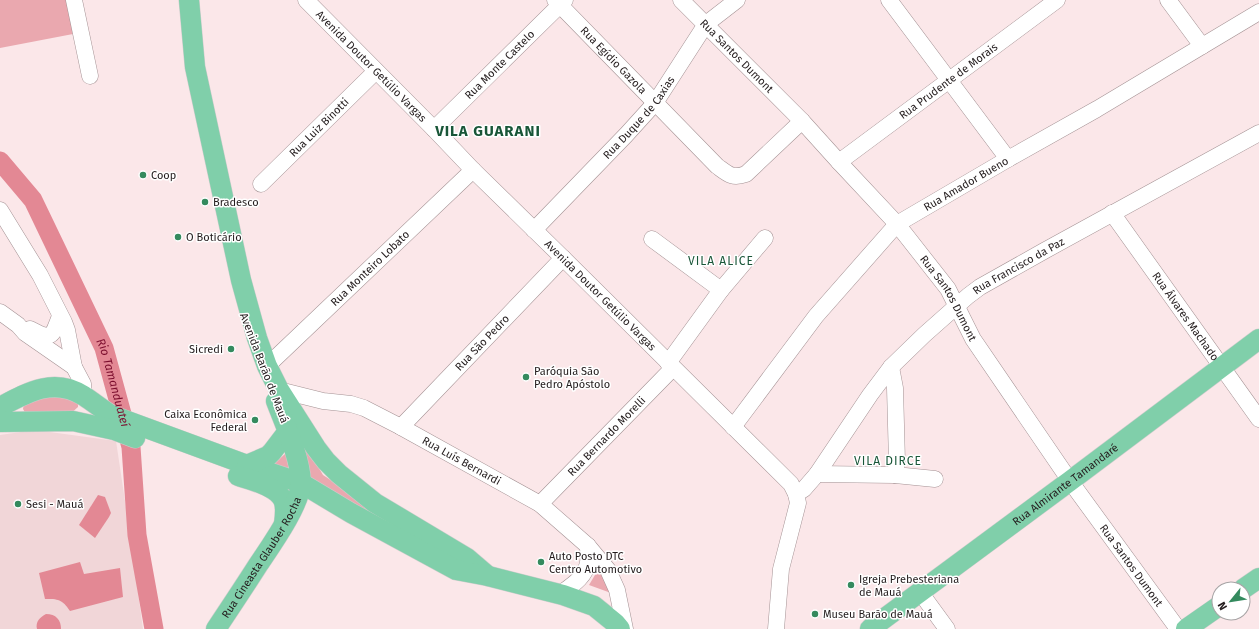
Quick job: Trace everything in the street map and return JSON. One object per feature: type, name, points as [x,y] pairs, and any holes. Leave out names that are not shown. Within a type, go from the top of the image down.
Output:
[{"type":"main road","name":"Avenida Barão de Mauá","points":[[179,0],[187,60],[235,282],[252,341],[296,430],[316,448],[339,474],[375,503],[467,558],[488,576]]},
{"type":"main road","name":"Avenida Barão de Mauá","points":[[189,0],[195,67],[248,309],[267,366],[296,430],[295,454],[301,483],[351,513],[456,570],[488,576],[560,594],[594,606],[615,622],[620,629]]},
{"type":"main road","name":"Rua Almirante Tamandaré","points":[[870,629],[1259,339]]},
{"type":"main road","points":[[23,421],[17,410],[8,403],[39,389],[65,387],[84,396],[101,409],[112,423]]},
{"type":"main road","points":[[74,421],[82,408],[84,396]]},
{"type":"main road","points":[[0,422],[74,421],[112,423],[301,483]]},
{"type":"main road","points":[[247,465],[268,456],[296,430]]},
{"type":"main road","points":[[144,434],[274,490],[280,495],[284,502],[287,519],[304,506],[313,504],[351,513]]},
{"type":"main road","name":"Rua Cineasta Glauber Rocha","points":[[216,629],[287,519],[297,497],[301,483]]},
{"type":"main road","points":[[1186,629],[1211,612]]},
{"type":"street","points":[[74,0],[90,76]]},
{"type":"street","name":"Avenida Doutor Getúlio Vargas","points":[[306,0],[473,170],[790,484],[796,494]]},
{"type":"street","name":"Rua Santos Dumont","points":[[681,0],[802,121],[897,224],[948,289],[973,339],[1070,481],[1178,629]]},
{"type":"street","name":"Rua Duque de Caxias","points":[[534,230],[626,136],[655,102],[706,24],[737,0]]},
{"type":"street","points":[[889,0],[1008,159]]},
{"type":"street","name":"Rua Prudente de Morais","points":[[839,162],[1057,0]]},
{"type":"street","points":[[1168,0],[1202,46]]},
{"type":"street","name":"Rua Egídio Gazola","points":[[560,2],[717,166],[731,176],[738,177],[746,174],[802,121]]},
{"type":"street","name":"Rua Monte Castelo","points":[[434,129],[560,2]]},
{"type":"street","name":"Rua Amador Bueno","points":[[733,427],[816,316],[897,224],[1097,109],[1259,12]]},
{"type":"street","name":"Rua Luiz Binotti","points":[[261,184],[376,71]]},
{"type":"street","name":"Rua Francisco da Paz","points":[[796,494],[804,489],[817,474],[870,395],[891,367],[956,306],[980,287],[1259,133]]},
{"type":"street","name":"Rua Monteiro Lobato","points":[[267,366],[473,170]]},
{"type":"street","points":[[0,210],[40,275],[67,330],[74,367],[83,384],[84,396]]},
{"type":"street","name":"Rua Álvares Machado","points":[[1112,213],[1259,418]]},
{"type":"street","name":"Rua Bernardo Morelli","points":[[540,504],[670,366],[721,290],[765,238]]},
{"type":"street","points":[[652,239],[721,290]]},
{"type":"street","name":"Rua São Pedro","points":[[401,427],[563,258]]},
{"type":"street","points":[[0,312],[18,325],[25,333],[74,367]]},
{"type":"street","points":[[18,325],[26,326],[42,335],[49,336],[55,330],[60,316]]},
{"type":"street","points":[[891,367],[895,388],[897,462],[895,475]]},
{"type":"street","name":"Rua Luís Bernardi","points":[[279,390],[323,401],[351,404],[364,408],[540,504],[588,546],[608,570],[617,590],[625,629]]},
{"type":"street","points":[[296,430],[310,405],[323,401]]},
{"type":"street","points":[[817,474],[895,475],[935,478]]},
{"type":"street","points":[[776,629],[782,569],[798,503],[796,494]]},
{"type":"street","points":[[560,594],[576,582],[584,572],[588,563],[588,546]]},
{"type":"street","points":[[920,592],[947,629]]},
{"type":"shaded area","points":[[0,0],[67,0],[73,34],[0,48]]},
{"type":"shaded area","points":[[48,393],[78,401],[78,407],[68,416],[26,414],[23,409],[24,404]]},
{"type":"shaded area","points":[[296,429],[323,475],[451,559],[305,483]]},
{"type":"shaded area","points":[[35,430],[116,441],[143,629],[0,629],[0,435]]},
{"type":"shaded area","points":[[286,453],[289,471],[274,464]]},
{"type":"shaded area","points":[[98,495],[105,497],[111,513],[95,538],[79,525]]},
{"type":"shaded area","points":[[80,562],[84,574],[120,568],[123,597],[70,611],[65,604],[59,600],[45,599],[39,573]]},
{"type":"shaded area","points":[[598,570],[608,584],[611,593],[589,585]]},
{"type":"shaded area","points":[[46,614],[53,615],[59,620],[61,629],[37,629],[38,620]]},
{"type":"waterway","name":"Rio Tamanduateí","points":[[0,161],[33,200],[104,348],[131,447],[137,535],[154,629]]},
{"type":"place","name":"Coop","points":[[143,175]]},
{"type":"place","name":"Bradesco","points":[[205,202]]},
{"type":"place","name":"O Boticário","points":[[178,237]]},
{"type":"place","name":"Sicredi","points":[[231,349]]},
{"type":"place","name":"Paróquia São Pedro Apóstolo","points":[[526,377]]},
{"type":"place","name":"Caixa Econômica Federal","points":[[255,420]]},
{"type":"place","name":"Sesi - Mauá","points":[[18,504]]},
{"type":"place","name":"Auto Posto DTC Centro Automotivo","points":[[541,562]]},
{"type":"place","name":"Igreja Prebesteriana de Mauá","points":[[851,585]]},
{"type":"place","name":"Museu Barão de Mauá","points":[[815,614]]},
{"type":"district","name":"VILA GUARANI","points":[[488,131]]},
{"type":"district","name":"VILA ALICE","points":[[721,261]]},
{"type":"district","name":"VILA DIRCE","points":[[888,461]]}]
